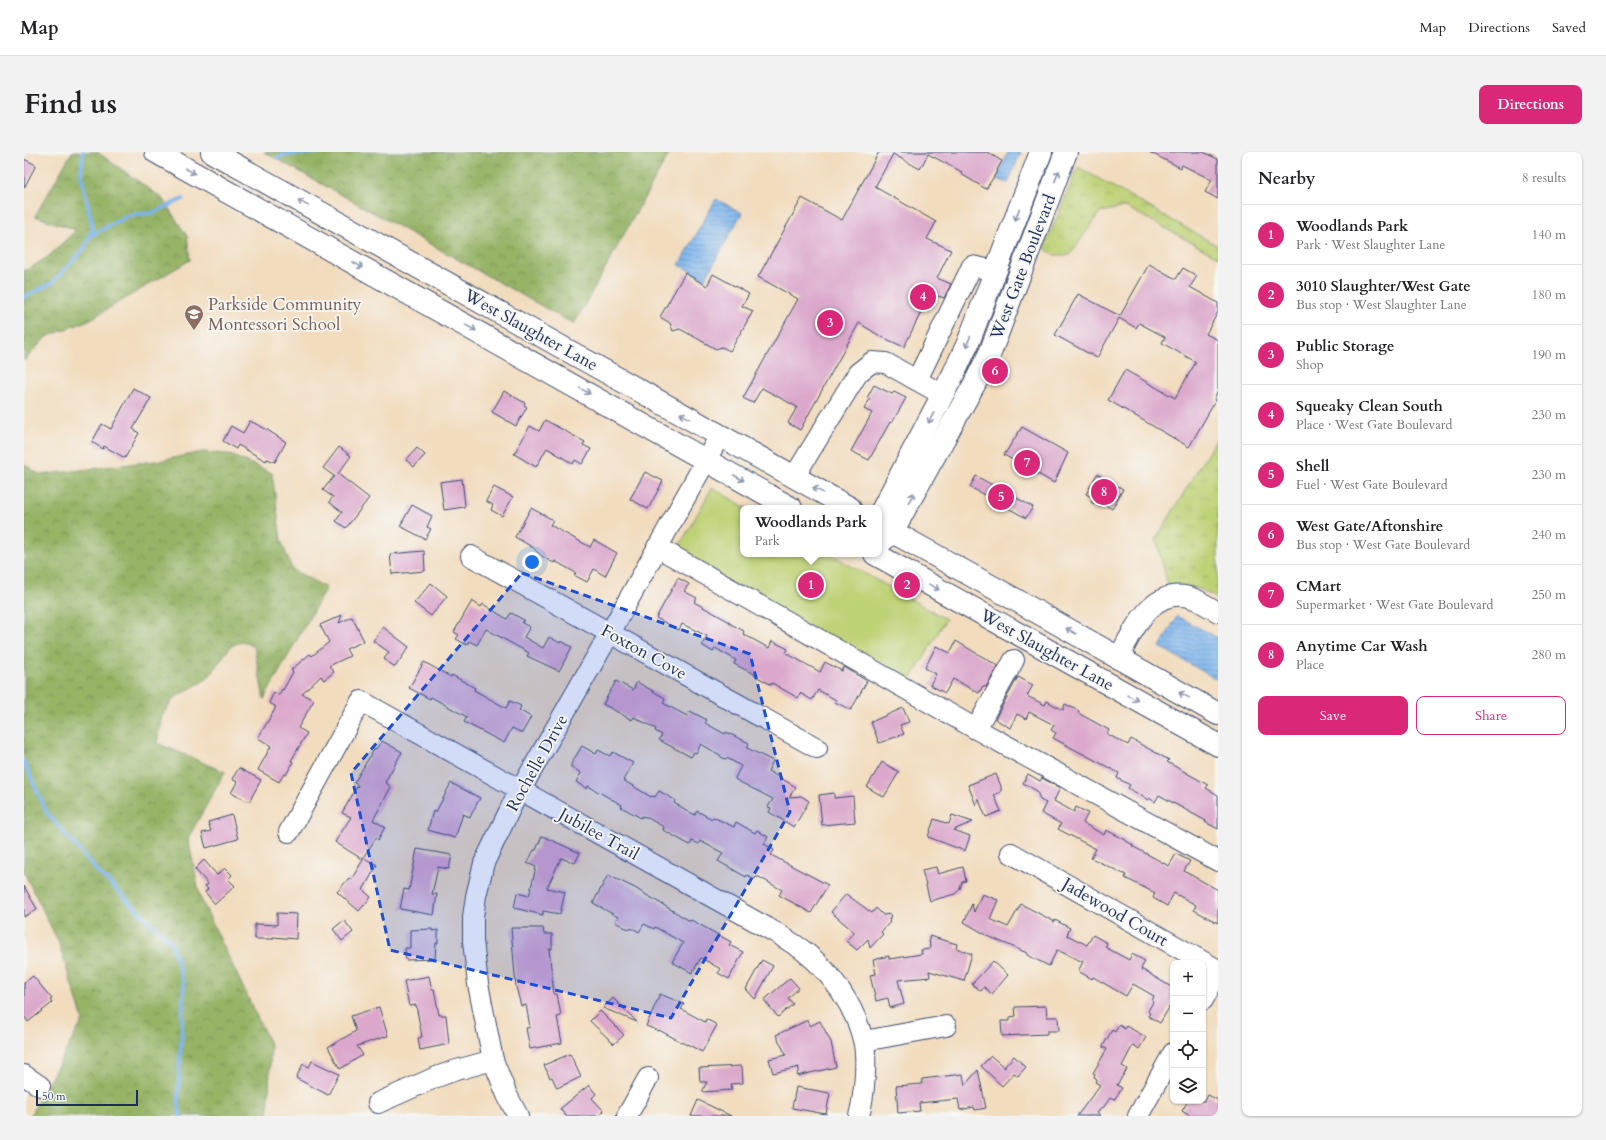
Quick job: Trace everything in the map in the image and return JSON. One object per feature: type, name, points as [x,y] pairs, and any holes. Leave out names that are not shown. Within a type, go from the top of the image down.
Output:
[{"type":"main road","name":"West Slaughter Lane","points":[[156,152],[786,505]]},
{"type":"main road","name":"West Slaughter Lane","points":[[212,152],[845,505]]},
{"type":"main road","name":"West Gate Boulevard","points":[[882,529],[968,343],[1041,152]]},
{"type":"main road","name":"West Gate Boulevard","points":[[882,529],[975,383],[992,347],[1066,152]]},
{"type":"main road","points":[[324,246],[337,222]]},
{"type":"main road","points":[[1005,248],[1027,255]]},
{"type":"main road","name":"West Slaughter Lane","points":[[882,529],[1007,595],[1118,659],[1218,714]]},
{"type":"main road","name":"West Slaughter Lane","points":[[880,557],[1218,745]]},
{"type":"street","points":[[917,380],[972,266],[996,271]]},
{"type":"street","points":[[794,477],[858,373],[872,362],[886,363],[943,395]]},
{"type":"street","name":"Rochelle Drive","points":[[518,1116],[507,1095],[493,1060],[478,984],[473,941],[473,917],[476,896],[484,863],[521,791],[610,633],[705,459],[720,435]]},
{"type":"street","points":[[657,547],[976,729],[1218,861]]},
{"type":"street","name":"Foxton Cove","points":[[471,556],[817,748]]},
{"type":"street","points":[[1118,659],[1144,613],[1159,601],[1169,597],[1187,597],[1196,600],[1218,612]]},
{"type":"street","points":[[976,729],[1014,660]]},
{"type":"street","name":"Jubilee Trail","points":[[289,832],[361,701],[780,935],[806,952],[833,980],[857,1021],[864,1041],[865,1069],[859,1116]]},
{"type":"street","name":"Jadewood Court","points":[[1012,853],[1218,972]]},
{"type":"street","points":[[1205,996],[1218,972]]},
{"type":"street","points":[[864,1041],[946,1026]]},
{"type":"street","points":[[1138,1116],[1170,1058]]},
{"type":"street","points":[[378,1103],[434,1078],[493,1060]]},
{"type":"street","points":[[24,1075],[40,1086]]},
{"type":"street","points":[[628,1116],[648,1078]]},
{"type":"highlighted area","points":[[522,573],[750,654],[790,812],[671,1018],[390,950],[351,773]]},
{"type":"green space","points":[[72,152],[97,152],[162,198],[187,236],[190,260],[89,320],[46,337],[24,361],[24,270],[27,270],[49,256],[76,230],[35,216]]},
{"type":"green space","points":[[264,152],[670,152],[574,324]]},
{"type":"green space","points":[[1078,167],[1218,246],[1218,257],[1126,207],[1100,212],[1070,255],[1054,255],[1044,248]]},
{"type":"green space","points":[[1218,436],[1218,599],[1200,589],[1168,585],[1156,539]]},
{"type":"green space","points":[[202,452],[228,454],[272,473],[281,540],[292,569],[326,588],[264,699],[254,647],[243,641],[231,646],[207,679],[174,698],[162,716],[157,743],[225,772],[188,838],[200,897],[271,1046],[268,1116],[30,1116],[83,1020],[58,941],[24,872],[24,464],[40,475],[163,460]]},
{"type":"green space","points":[[712,488],[742,505],[740,505],[740,557],[835,557],[946,619],[909,683],[676,552]]},
{"type":"water","points":[[1008,152],[1021,152],[1008,183],[997,179]]},
{"type":"water","points":[[716,199],[742,213],[705,279],[679,265]]},
{"type":"water","points":[[1177,616],[1218,638],[1218,680],[1160,647]]},
{"type":"building","points":[[879,152],[987,152],[1002,161],[986,189],[961,174],[962,172],[928,154],[920,169],[893,154],[875,187],[936,222],[927,239],[951,250],[937,278],[951,284],[944,298],[935,295],[931,304],[926,302],[904,347],[880,336],[859,323],[800,430],[788,423],[797,407],[762,388],[753,403],[743,398],[798,299],[758,277],[802,198],[842,220]]},
{"type":"building","points":[[1149,152],[1203,152],[1218,159],[1218,199],[1205,192],[1212,180],[1182,165],[1181,168]]},
{"type":"building","points":[[24,159],[36,165],[24,188]]},
{"type":"building","points":[[1149,264],[1176,279],[1183,268],[1197,276],[1190,287],[1218,303],[1218,312],[1206,334],[1218,340],[1218,391],[1214,399],[1216,400],[1189,447],[1108,400],[1125,370],[1175,398],[1196,362],[1162,343],[1165,337],[1139,323],[1136,328],[1119,318],[1097,358],[1055,335],[1078,294],[1120,316]]},
{"type":"building","points":[[685,273],[707,286],[713,274],[749,294],[742,306],[753,311],[730,351],[722,347],[716,349],[680,329],[673,331],[670,323],[660,317]]},
{"type":"building","points":[[874,385],[892,394],[894,392],[906,398],[892,423],[890,422],[869,460],[851,451],[872,413],[864,409],[870,399],[867,398]]},
{"type":"building","points":[[133,388],[151,398],[133,429],[139,433],[125,458],[104,446],[103,449],[92,442],[102,424],[111,429]]},
{"type":"building","points":[[504,391],[525,403],[524,405],[527,407],[516,426],[492,412]]},
{"type":"building","points":[[545,420],[585,442],[583,445],[591,449],[582,464],[575,460],[573,464],[547,448],[536,467],[514,454],[530,426],[539,431]]},
{"type":"building","points":[[250,421],[286,442],[275,462],[267,459],[266,461],[238,445],[236,449],[223,441],[231,426],[243,433]]},
{"type":"building","points":[[1022,427],[1068,453],[1054,483],[1004,455]]},
{"type":"building","points":[[339,447],[351,456],[338,474],[369,498],[346,528],[336,521],[342,512],[329,502],[333,497],[323,490],[334,476],[323,468]]},
{"type":"building","points":[[417,448],[425,455],[414,467],[406,460]]},
{"type":"building","points":[[645,472],[663,481],[648,509],[630,499]]},
{"type":"building","points":[[1097,474],[1123,489],[1112,509],[1102,503],[1100,507],[1091,502],[1093,498],[1086,494]]},
{"type":"building","points":[[976,476],[1033,507],[1026,518],[970,487]]},
{"type":"building","points":[[462,479],[464,507],[444,510],[440,482]]},
{"type":"building","points":[[494,487],[513,497],[502,516],[491,510],[493,505],[486,501]]},
{"type":"building","points":[[412,505],[432,516],[427,527],[431,529],[425,539],[400,526]]},
{"type":"building","points":[[531,508],[553,520],[550,525],[590,547],[594,540],[617,553],[605,576],[594,569],[587,582],[574,575],[576,573],[555,561],[554,563],[543,557],[532,547],[515,537]]},
{"type":"building","points":[[424,551],[425,571],[392,574],[390,554]]},
{"type":"building","points":[[678,578],[689,584],[684,591],[697,598],[694,602],[744,631],[743,634],[769,648],[772,641],[788,649],[786,653],[820,672],[825,662],[842,671],[844,667],[867,681],[851,710],[835,702],[836,700],[818,690],[812,700],[800,693],[798,698],[734,664],[736,660],[715,648],[713,652],[702,645],[707,636],[682,624],[679,630],[656,618]]},
{"type":"building","points":[[431,583],[447,596],[431,616],[414,603]]},
{"type":"building","points":[[472,601],[481,607],[483,604],[507,619],[511,613],[524,620],[522,623],[530,627],[524,637],[543,648],[549,637],[572,647],[559,671],[527,656],[529,653],[486,629],[477,645],[469,641],[467,645],[456,639],[459,635],[454,632]]},
{"type":"building","points":[[342,615],[339,623],[352,617],[364,641],[346,649],[350,656],[329,666],[334,672],[324,680],[321,676],[302,694],[314,700],[298,728],[307,733],[291,761],[293,762],[286,775],[284,774],[279,782],[258,770],[271,746],[258,738],[275,709],[275,706],[269,703],[274,692],[279,695],[282,689],[283,690],[293,672],[291,670],[310,654],[312,656],[329,642],[320,625]]},
{"type":"building","points":[[383,627],[409,647],[395,667],[384,659],[389,652],[373,641]]},
{"type":"building","points":[[956,641],[998,666],[986,687],[983,686],[979,693],[953,679],[945,693],[930,685],[936,674],[925,668],[936,646],[950,653]]},
{"type":"building","points":[[424,662],[451,677],[452,675],[475,688],[474,690],[506,708],[510,701],[521,706],[519,710],[531,717],[522,733],[512,728],[504,743],[464,722],[467,717],[431,697],[430,699],[409,688]]},
{"type":"building","points":[[1018,677],[1033,685],[1027,696],[1045,705],[1047,701],[1063,710],[1065,704],[1109,730],[1107,734],[1128,745],[1131,739],[1169,760],[1167,762],[1208,785],[1206,788],[1218,795],[1218,829],[1159,795],[1155,802],[1149,798],[1148,800],[1128,788],[1130,785],[1117,778],[1119,773],[1053,738],[1056,733],[1051,730],[1054,725],[1029,712],[1026,719],[1017,714],[1010,728],[995,719]]},
{"type":"building","points":[[616,681],[633,690],[637,682],[665,698],[663,703],[687,716],[690,711],[707,720],[705,723],[725,734],[726,732],[749,743],[747,748],[773,761],[768,771],[796,787],[789,797],[801,796],[809,801],[794,827],[769,812],[771,808],[768,807],[773,799],[736,780],[735,778],[741,766],[727,758],[725,759],[721,757],[701,744],[696,753],[694,752],[691,757],[659,740],[662,735],[655,731],[656,729],[634,717],[632,720],[603,704]]},
{"type":"building","points":[[903,708],[909,722],[900,725],[904,734],[879,743],[871,722]]},
{"type":"building","points":[[382,741],[402,752],[385,782],[391,787],[373,820],[385,827],[378,840],[376,838],[362,859],[335,842],[351,817],[342,813],[358,785],[354,783],[375,748],[376,749]]},
{"type":"building","points":[[582,746],[596,754],[598,750],[610,756],[613,752],[633,763],[623,780],[651,797],[655,797],[659,791],[675,800],[674,803],[695,815],[697,811],[712,819],[713,817],[734,827],[736,822],[755,833],[757,830],[768,837],[764,844],[774,850],[771,855],[828,885],[811,913],[779,895],[782,890],[759,877],[756,877],[755,879],[747,875],[746,877],[718,861],[723,853],[700,841],[699,844],[692,841],[690,845],[663,830],[664,827],[646,817],[642,816],[641,818],[621,807],[622,805],[588,786],[587,789],[576,782],[581,773],[571,767],[571,764]]},
{"type":"building","points":[[882,762],[899,772],[884,797],[867,787]]},
{"type":"building","points":[[239,768],[261,780],[249,802],[231,793],[237,782],[232,779]]},
{"type":"building","points":[[996,774],[1001,786],[1001,792],[994,795],[1001,811],[986,817],[978,798],[976,805],[968,785]]},
{"type":"building","points":[[1028,774],[1040,781],[1042,778],[1060,788],[1054,801],[1074,812],[1076,807],[1088,813],[1083,823],[1104,835],[1106,830],[1126,840],[1133,845],[1132,846],[1169,866],[1176,854],[1190,861],[1184,871],[1218,890],[1218,923],[1194,910],[1196,905],[1174,893],[1167,906],[1153,898],[1155,893],[1125,878],[1126,875],[1091,858],[1096,849],[1058,829],[1061,824],[1041,813],[1046,803],[1040,800],[1037,791],[1023,783]]},
{"type":"building","points":[[451,783],[480,798],[470,817],[463,814],[455,838],[428,830],[433,811],[436,812]]},
{"type":"building","points":[[834,793],[834,798],[853,796],[855,822],[822,825],[819,795]]},
{"type":"building","points":[[232,815],[238,839],[206,848],[202,833],[211,831],[208,822]]},
{"type":"building","points":[[952,815],[973,822],[953,830],[970,836],[965,851],[928,837],[934,819],[949,824]]},
{"type":"building","points":[[542,836],[580,853],[575,863],[561,858],[547,888],[565,892],[560,914],[543,911],[543,915],[514,908],[517,893],[529,896],[536,867],[527,863],[534,850],[536,850]]},
{"type":"building","points":[[417,849],[452,855],[449,869],[438,867],[432,894],[437,894],[434,915],[400,909],[404,889],[409,890]]},
{"type":"building","points":[[364,858],[377,865],[363,890],[371,897],[359,911],[337,892],[349,878],[351,880]]},
{"type":"building","points":[[204,860],[217,875],[225,868],[232,875],[228,879],[235,886],[215,904],[205,892],[208,889],[205,886],[208,884],[195,869]]},
{"type":"building","points":[[936,867],[938,874],[963,867],[966,881],[962,882],[960,889],[955,894],[930,901],[922,870]]},
{"type":"building","points":[[608,875],[635,888],[690,921],[691,920],[731,942],[729,945],[743,952],[729,979],[718,973],[721,969],[701,958],[692,973],[672,962],[683,943],[655,927],[654,929],[644,924],[639,932],[634,929],[626,928],[615,922],[618,917],[593,903]]},
{"type":"building","points":[[24,886],[37,909],[24,917]]},
{"type":"building","points":[[846,894],[872,913],[876,908],[883,915],[891,914],[890,922],[881,932],[883,934],[870,948],[868,939],[857,950],[846,941],[854,932],[831,912]]},
{"type":"building","points":[[982,894],[998,900],[990,919],[1008,927],[1021,904],[1055,922],[1055,920],[1070,928],[1067,935],[1087,945],[1093,935],[1107,943],[1105,947],[1129,960],[1132,954],[1145,961],[1141,969],[1170,986],[1170,1006],[1160,1023],[1148,1016],[1150,1013],[1148,1011],[1153,1002],[1154,996],[1133,984],[1126,996],[1093,977],[1092,979],[1078,971],[1083,962],[1057,950],[1049,966],[1027,955],[1027,953],[990,937],[964,922],[972,904],[974,912]]},
{"type":"building","points":[[277,913],[297,914],[296,939],[273,937],[273,939],[255,939],[255,924],[277,925]]},
{"type":"building","points":[[344,920],[353,932],[342,941],[333,929]]},
{"type":"building","points":[[511,928],[543,928],[544,934],[552,934],[552,949],[549,949],[554,994],[557,994],[561,1016],[557,1017],[562,1043],[530,1049],[526,1028],[530,1027],[526,1005],[521,1006],[516,987]]},
{"type":"building","points":[[432,929],[432,931],[438,930],[438,943],[436,943],[435,959],[406,960],[405,948],[410,948],[410,930]]},
{"type":"building","points":[[929,936],[957,944],[956,948],[972,954],[964,981],[929,971],[930,977],[898,980],[904,1004],[890,1008],[888,998],[876,1001],[870,975],[876,974],[873,960],[889,956],[889,959],[922,954],[921,950],[930,949]]},
{"type":"building","points":[[762,960],[773,966],[755,999],[746,989]]},
{"type":"building","points":[[993,961],[1008,975],[992,994],[984,987],[981,991],[972,984]]},
{"type":"building","points":[[33,976],[52,999],[50,1000],[52,1003],[28,1022],[24,1016],[24,983]]},
{"type":"building","points":[[429,976],[432,990],[434,989],[439,1015],[446,1015],[449,1044],[420,1050],[418,1038],[422,1037],[416,1005],[409,1006],[404,981]]},
{"type":"building","points":[[790,978],[799,988],[788,998],[793,1004],[778,1017],[764,1000]]},
{"type":"building","points":[[660,994],[684,1004],[681,1009],[705,1022],[706,1019],[717,1025],[702,1052],[659,1030],[646,1026]]},
{"type":"building","points":[[613,998],[637,1022],[603,1008]]},
{"type":"building","points":[[1046,1006],[1047,1017],[1058,1017],[1059,1031],[1047,1031],[1047,1034],[1002,1036],[1001,1021],[1010,1021],[1010,1017],[1016,1016],[1015,1007]]},
{"type":"building","points":[[379,1007],[388,1036],[357,1046],[363,1055],[340,1069],[328,1047],[356,1031],[351,1016]]},
{"type":"building","points":[[600,1011],[624,1035],[614,1044],[590,1021]]},
{"type":"building","points":[[808,1020],[810,1026],[820,1021],[831,1042],[836,1067],[797,1076],[799,1067],[773,1073],[769,1059],[786,1055],[776,1035]]},
{"type":"building","points":[[1119,1025],[1125,1029],[1126,1026],[1146,1037],[1139,1049],[1133,1045],[1122,1066],[1127,1069],[1117,1085],[1122,1088],[1114,1100],[1110,1098],[1103,1108],[1102,1107],[1097,1113],[1101,1116],[1077,1116],[1100,1085],[1095,1082],[1097,1079],[1094,1077],[1095,1074],[1093,1073],[1107,1049],[1103,1046],[1112,1030],[1115,1032]]},
{"type":"building","points":[[570,1054],[581,1077],[557,1088],[544,1065]]},
{"type":"building","points":[[991,1056],[1005,1068],[1014,1056],[1026,1067],[1018,1076],[1014,1073],[1002,1086],[981,1066]]},
{"type":"building","points":[[312,1061],[339,1074],[328,1095],[296,1078],[303,1064],[309,1067]]},
{"type":"building","points":[[742,1066],[743,1083],[731,1084],[732,1090],[702,1092],[707,1082],[700,1082],[699,1068]]},
{"type":"building","points":[[978,1070],[986,1108],[975,1110],[974,1107],[960,1110],[958,1099],[919,1103],[920,1111],[898,1113],[896,1086],[922,1084],[922,1079],[963,1074],[965,1085]]},
{"type":"building","points":[[589,1085],[596,1094],[592,1098],[604,1111],[598,1116],[566,1116],[560,1109]]},
{"type":"building","points":[[796,1087],[830,1093],[826,1114],[792,1108]]},
{"type":"building","points":[[1208,1095],[1218,1100],[1218,1116],[1190,1116],[1182,1111],[1186,1104],[1206,1104]]},
{"type":"building","points":[[698,1100],[731,1116],[691,1116]]},
{"type":"waterway","points":[[24,297],[52,283],[84,249],[93,228],[81,175],[83,152]]},
{"type":"waterway","points":[[277,158],[285,155],[329,152]]},
{"type":"waterway","points":[[90,236],[129,215],[152,213],[183,199]]},
{"type":"waterway","points":[[24,762],[47,813],[98,872],[171,942],[184,985],[178,1097],[180,1116]]},
{"type":"place","name":"Squeaky Clean South","points":[[923,297]]},
{"type":"place","name":"Public Storage","points":[[830,323]]},
{"type":"place","name":"Parkside Community Montessori School","points":[[194,331]]},
{"type":"place","name":"West Gate/Aftonshire","points":[[995,371]]},
{"type":"place","name":"CMart","points":[[1027,463]]},
{"type":"place","name":"Anytime Car Wash","points":[[1104,492]]},
{"type":"place","name":"Shell","points":[[1001,497]]},
{"type":"place","name":"Woodlands Park","points":[[811,585]]},
{"type":"place","name":"3010 Slaughter/West Gate","points":[[907,585]]}]
